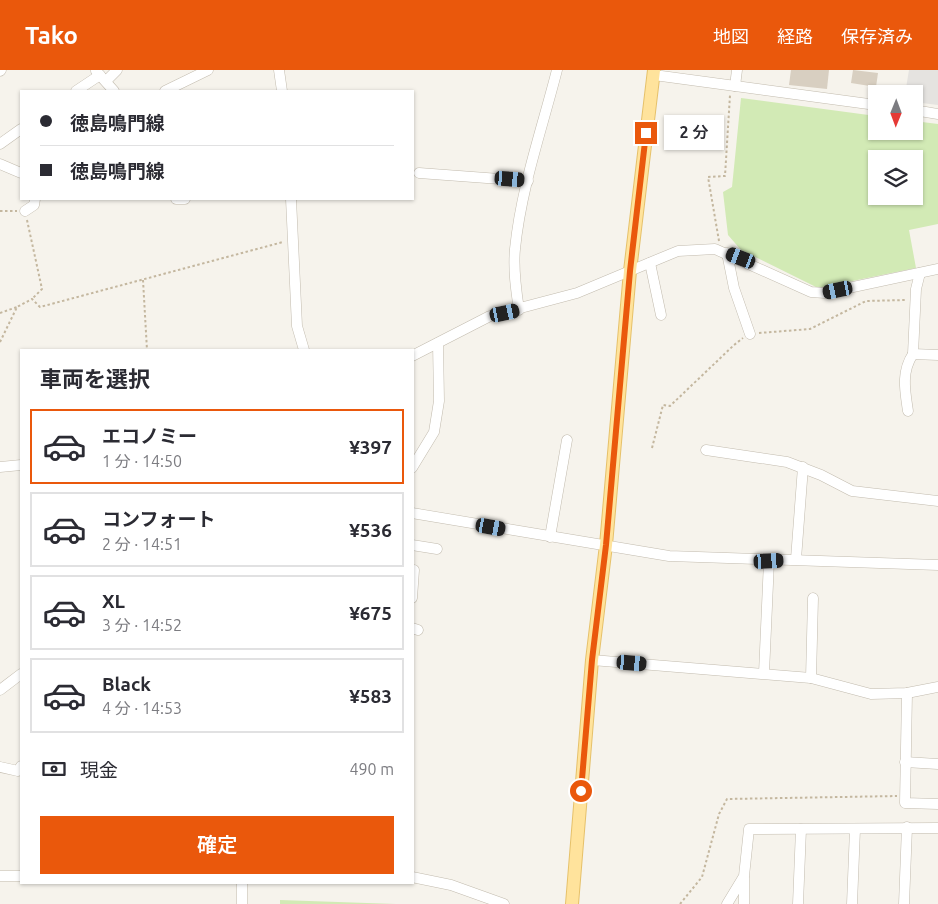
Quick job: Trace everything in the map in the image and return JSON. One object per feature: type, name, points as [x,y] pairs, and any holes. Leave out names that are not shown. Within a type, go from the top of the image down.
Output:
[{"type":"main road","points":[[572,904],[592,660],[606,545],[630,271],[654,73]]},
{"type":"street","points":[[78,90],[100,75],[117,70]]},
{"type":"street","points":[[168,90],[208,70]]},
{"type":"street","points":[[279,70],[282,90]]},
{"type":"street","points":[[520,310],[515,282],[515,249],[528,181],[557,70]]},
{"type":"street","points":[[733,86],[737,70]]},
{"type":"street","points":[[654,73],[733,86],[868,104]]},
{"type":"street","points":[[100,75],[113,90]]},
{"type":"street","points":[[923,112],[938,114]]},
{"type":"street","points":[[0,144],[20,130]]},
{"type":"street","points":[[0,164],[20,173]]},
{"type":"street","points":[[418,173],[528,181]]},
{"type":"street","points":[[25,211],[34,205],[35,200]]},
{"type":"street","points":[[291,200],[297,326],[304,349]]},
{"type":"street","points":[[414,355],[490,316],[520,310],[577,293],[678,251],[706,248],[724,252],[811,292],[825,292],[938,269]]},
{"type":"street","points":[[724,252],[750,334]]},
{"type":"street","points":[[650,263],[661,315]]},
{"type":"street","points":[[908,412],[904,382],[906,363],[913,354],[915,300],[920,273]]},
{"type":"street","points":[[414,465],[434,432],[439,401],[438,343]]},
{"type":"street","points":[[913,354],[938,355]]},
{"type":"street","points":[[550,537],[567,440]]},
{"type":"street","points":[[706,450],[787,462],[803,467],[852,491],[938,501]]},
{"type":"street","points":[[0,467],[20,466]]},
{"type":"street","points":[[796,559],[803,467]]},
{"type":"street","points":[[414,513],[669,556],[769,561],[796,559],[938,566]]},
{"type":"street","points":[[414,545],[437,549]]},
{"type":"street","points":[[764,673],[769,561]]},
{"type":"street","points":[[811,678],[813,598]]},
{"type":"street","points":[[592,660],[811,678],[871,694],[907,693],[938,686]]},
{"type":"street","points":[[0,690],[20,675]]},
{"type":"street","points":[[907,693],[905,803],[938,804]]},
{"type":"street","points":[[905,762],[938,764]]},
{"type":"street","points":[[0,767],[18,771],[20,768]]},
{"type":"street","points":[[904,904],[907,827]]},
{"type":"street","points":[[744,904],[744,876],[749,830],[938,828]]},
{"type":"street","points":[[798,904],[801,829]]},
{"type":"street","points":[[852,904],[854,829]]},
{"type":"street","points":[[0,876],[20,876]]},
{"type":"street","points":[[727,904],[744,876]]},
{"type":"street","points":[[414,877],[451,885],[504,904]]},
{"type":"street","points":[[242,884],[242,904]]},
{"type":"path","points":[[724,252],[708,177],[724,176],[733,86]]},
{"type":"path","points":[[0,211],[25,211],[42,289],[32,299],[0,313]]},
{"type":"path","points":[[32,299],[40,307],[293,240]]},
{"type":"path","points":[[143,280],[147,349]]},
{"type":"path","points":[[652,448],[663,405],[670,406],[734,345],[750,334],[810,329],[866,301],[915,300]]},
{"type":"path","points":[[0,342],[17,307]]},
{"type":"green space","points":[[741,98],[868,115],[868,140],[923,140],[923,122],[938,124],[938,224],[909,230],[916,268],[818,288],[741,250],[728,235],[723,192],[732,187]]},
{"type":"green space","points":[[280,900],[396,904],[280,904]]},
{"type":"shaded area","points":[[909,70],[938,70],[938,105],[923,103],[923,85],[906,85]]},
{"type":"building","points":[[791,70],[829,70],[827,89],[789,85]]},
{"type":"building","points":[[853,70],[878,73],[876,85],[851,83]]},
{"type":"route","points":[[581,791],[592,660],[606,545],[630,271],[646,133]]}]
